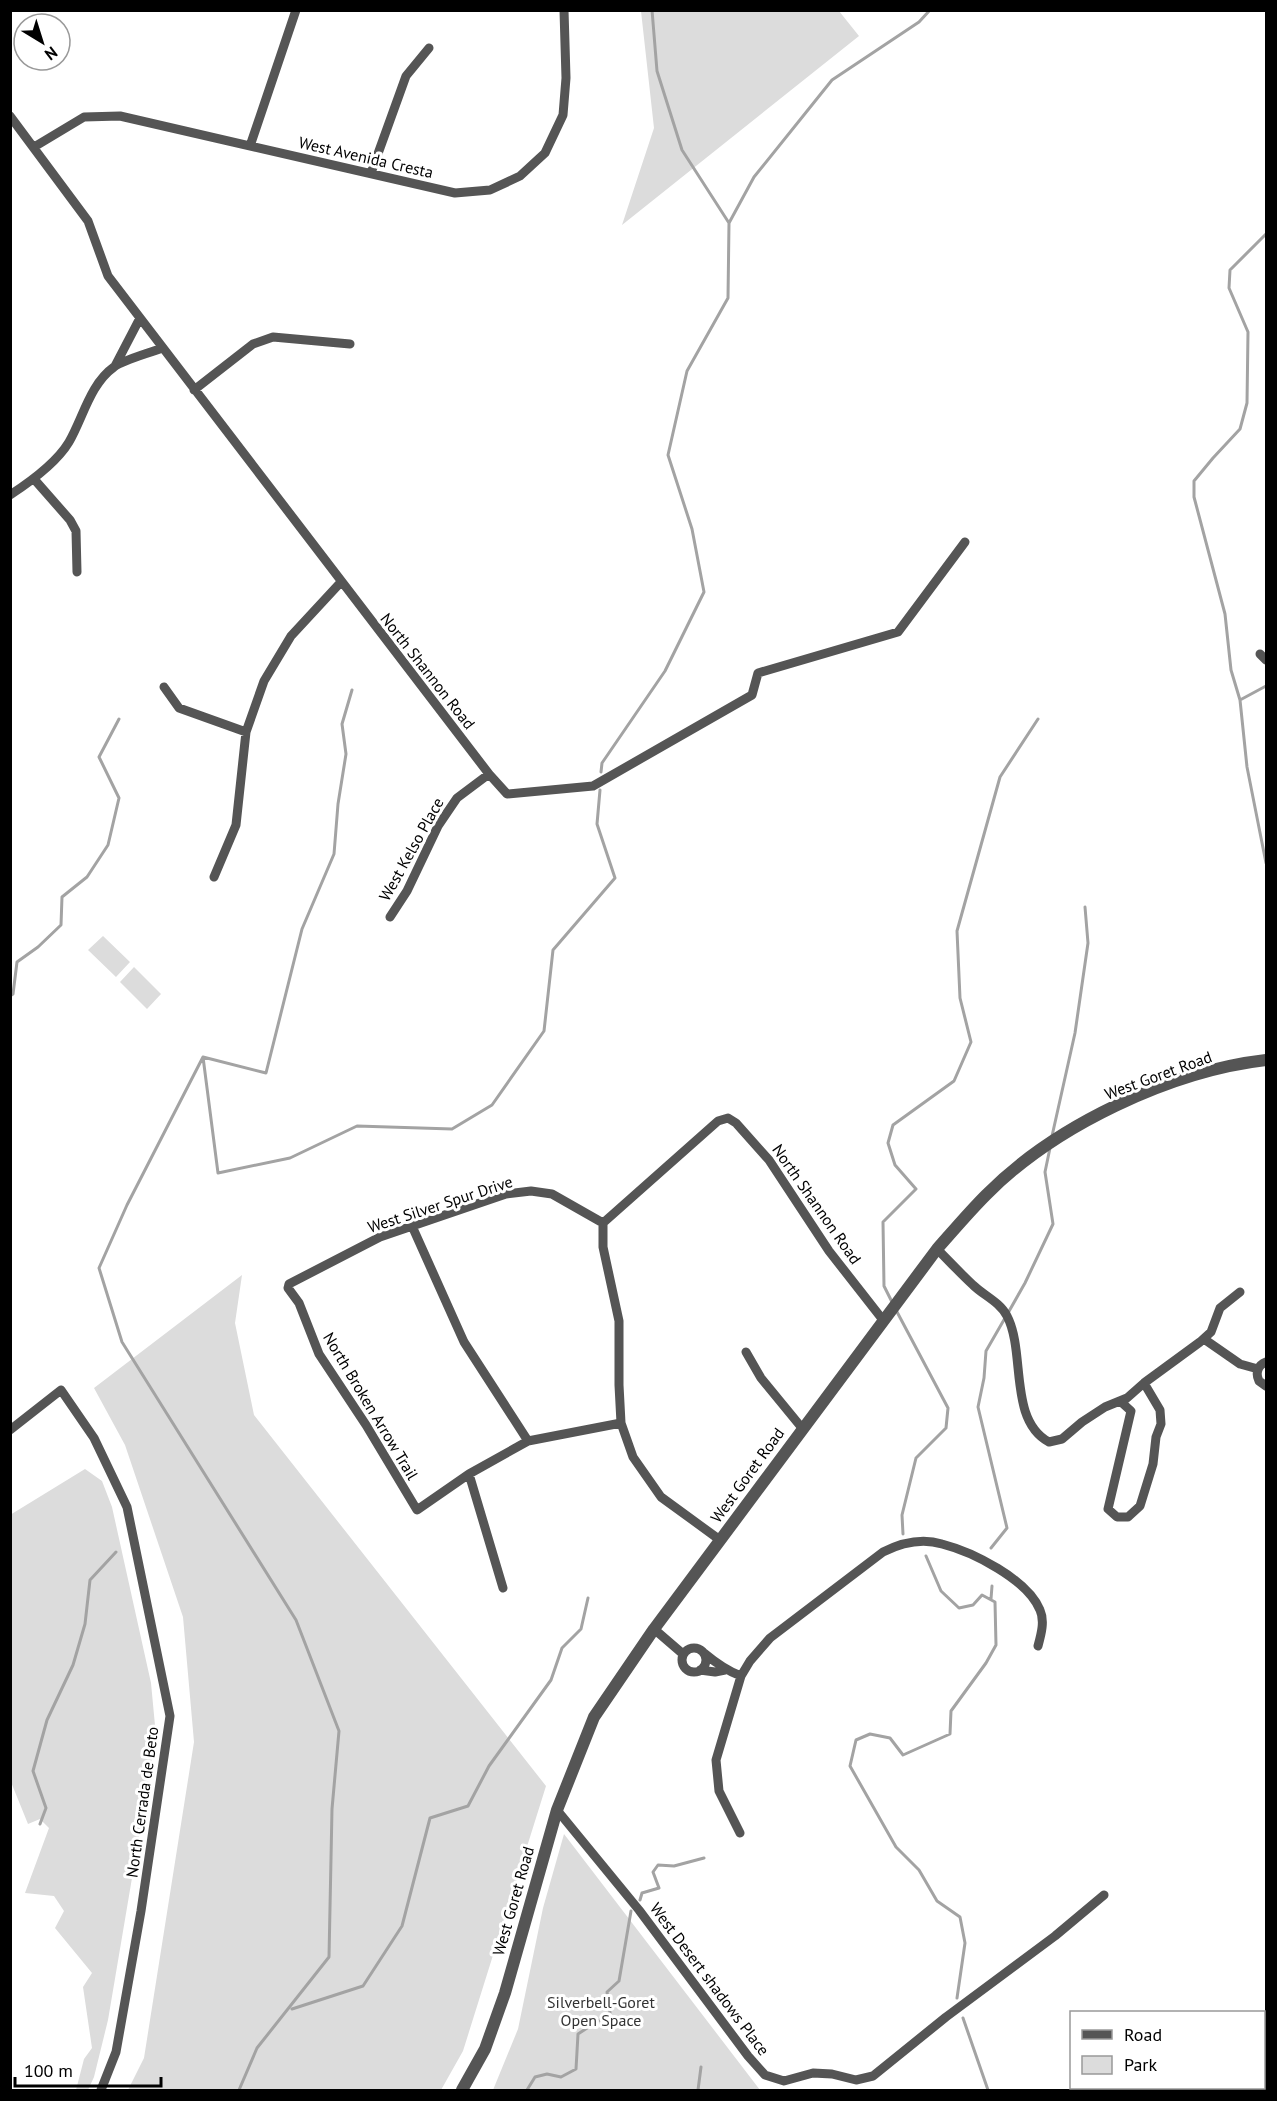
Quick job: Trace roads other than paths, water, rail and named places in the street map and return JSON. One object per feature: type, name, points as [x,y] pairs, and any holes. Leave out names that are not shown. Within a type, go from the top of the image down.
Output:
[{"type":"street","points":[[250,146],[296,10]]},
{"type":"street","name":"West Avenida Cresta","points":[[34,147],[84,117],[120,116],[455,193],[490,190],[520,176],[545,153],[563,115],[566,78],[564,10]]},
{"type":"street","points":[[371,173],[406,76],[429,48]]},
{"type":"street","name":"North Shannon Road","points":[[10,116],[88,221],[108,276],[341,582],[489,774],[507,794],[593,786],[752,694],[758,673],[898,632],[965,542]]},
{"type":"street","points":[[10,495],[34,479],[68,444],[89,398],[101,380],[115,366],[140,318]]},
{"type":"street","points":[[194,390],[253,344],[273,337],[350,344]]},
{"type":"street","points":[[115,366],[162,348]]},
{"type":"street","points":[[34,479],[70,520],[76,531],[77,572]]},
{"type":"street","points":[[214,877],[236,825],[246,732],[264,681],[291,636],[341,582]]},
{"type":"street","points":[[164,687],[179,708],[246,732]]},
{"type":"street","name":"West Kelso Place","points":[[390,917],[407,891],[438,826],[457,798],[489,774]]},
{"type":"street","name":"West Goret Road","points":[[462,2091],[485,2049],[505,1993],[556,1810],[594,1717],[654,1629],[937,1249],[987,1194],[1066,1132],[1096,1115],[1163,1087],[1221,1069],[1266,1060]]},
{"type":"street","name":"North Shannon Road","points":[[603,1223],[718,1120],[728,1118],[736,1123],[769,1160],[829,1251],[883,1320]]},
{"type":"street","name":"West Silver Spur Drive","points":[[288,1284],[380,1237],[506,1194],[531,1191],[552,1194],[603,1223]]},
{"type":"street","points":[[603,1223],[603,1247],[619,1321],[618,1385],[621,1423],[633,1457],[661,1497],[720,1540]]},
{"type":"street","points":[[412,1226],[464,1342],[528,1441]]},
{"type":"street","points":[[937,1249],[974,1287],[1005,1312],[1014,1336],[1019,1382],[1029,1420],[1038,1436],[1049,1442],[1062,1439],[1089,1417],[1127,1398],[1204,1339],[1211,1332],[1220,1308],[1240,1292]]},
{"type":"street","name":"North Broken Arrow Trail","points":[[288,1284],[290,1292],[299,1303],[318,1354],[366,1425],[417,1510],[469,1474]]},
{"type":"street","points":[[1204,1339],[1240,1364],[1258,1369]]},
{"type":"street","points":[[746,1352],[760,1378],[802,1428]]},
{"type":"street","points":[[1258,1369],[1266,1362]]},
{"type":"street","points":[[1258,1369],[1259,1381],[1266,1386]]},
{"type":"street","points":[[1120,1401],[1131,1411],[1108,1509],[1117,1517],[1128,1516],[1140,1506],[1153,1464],[1156,1437],[1161,1424],[1160,1410],[1144,1383]]},
{"type":"street","name":"North Cerrada de Beto","points":[[10,1430],[61,1390],[93,1438],[127,1507],[170,1716],[141,1911],[116,2052],[101,2091]]},
{"type":"street","points":[[503,1588],[469,1474],[528,1441],[621,1423]]},
{"type":"street","points":[[740,1833],[719,1791],[716,1760],[741,1676],[750,1661],[770,1638],[884,1552],[900,1544],[922,1542],[941,1544],[1000,1570],[1017,1581],[1031,1595],[1041,1611],[1043,1627],[1038,1646]]},
{"type":"street","points":[[654,1629],[683,1654]]},
{"type":"street","points":[[725,1670],[721,1664],[694,1647],[687,1649],[683,1654],[684,1666],[691,1671],[725,1670],[741,1676]]},
{"type":"street","points":[[700,1670],[706,1662],[704,1653]]},
{"type":"street","name":"West Desert shadows Place","points":[[556,1810],[639,1910],[748,2056],[765,2075],[784,2081],[813,2073],[832,2074],[856,2080],[873,2076],[946,2017],[1055,1936],[1104,1895]]},
{"type":"waterway","points":[[601,772],[602,763],[665,671],[704,592],[692,529],[668,455],[687,371],[728,298],[729,223],[682,150],[657,71],[652,10]]},
{"type":"waterway","points":[[729,223],[754,177],[832,80],[919,22],[930,10]]},
{"type":"waterway","points":[[1240,700],[1231,670],[1225,614],[1194,497],[1194,481],[1240,429],[1247,403],[1248,332],[1229,288],[1230,270],[1266,234]]},
{"type":"waterway","points":[[1266,686],[1240,700],[1247,767],[1266,863]]},
{"type":"waterway","points":[[203,1057],[266,1073],[302,929],[334,854],[338,804],[346,754],[342,724],[352,690]]},
{"type":"waterway","points":[[10,996],[13,994],[17,962],[38,947],[61,925],[62,897],[87,877],[108,845],[119,798],[99,757],[119,719]]},
{"type":"waterway","points":[[892,1302],[884,1286],[883,1222],[916,1189],[895,1165],[888,1143],[893,1125],[954,1081],[971,1042],[960,998],[957,931],[1000,777],[1038,719]]},
{"type":"waterway","points":[[239,2090],[257,2048],[329,1957],[332,1809],[339,1731],[296,1620],[122,1342],[99,1268],[127,1205],[203,1057],[218,1173],[290,1158],[357,1126],[452,1129],[492,1105],[544,1031],[553,950],[615,878],[597,824],[600,790]]},
{"type":"waterway","points":[[1052,1136],[1075,1033],[1088,943],[1085,907]]},
{"type":"waterway","points":[[1008,1313],[1053,1224],[1045,1172],[1050,1148]]},
{"type":"waterway","points":[[896,1310],[948,1408],[946,1428],[916,1458],[902,1515],[903,1534]]},
{"type":"waterway","points":[[991,1548],[1007,1528],[978,1407],[984,1378],[986,1351],[1005,1318]]},
{"type":"waterway","points":[[40,1824],[46,1808],[33,1771],[47,1720],[73,1665],[85,1624],[90,1580],[116,1552]]},
{"type":"waterway","points":[[926,1556],[941,1591],[959,1608],[973,1605],[982,1595],[995,1602],[996,1645],[986,1663],[951,1711],[950,1734],[903,1755],[890,1738],[870,1734],[856,1740],[850,1766],[896,1847],[919,1870],[937,1901],[960,1917],[965,1943],[957,1998]]},
{"type":"waterway","points":[[991,1599],[992,1586]]},
{"type":"waterway","points":[[292,2009],[363,1986],[402,1926],[430,1818],[468,1806],[489,1766],[551,1680],[562,1648],[581,1629],[588,1598]]},
{"type":"waterway","points":[[640,1900],[642,1893],[659,1888],[653,1872],[658,1865],[674,1866],[704,1858]]},
{"type":"waterway","points":[[527,2090],[535,2077],[547,2074],[561,2077],[576,2069],[578,2034],[610,2013],[607,1992],[619,1981],[631,1911]]},
{"type":"waterway","points":[[963,2018],[988,2090]]},
{"type":"waterway","points":[[698,2090],[701,2067]]},
{"type":"park label","name":"Silverbell-Goret Open Space","points":[[601,2011]]}]
